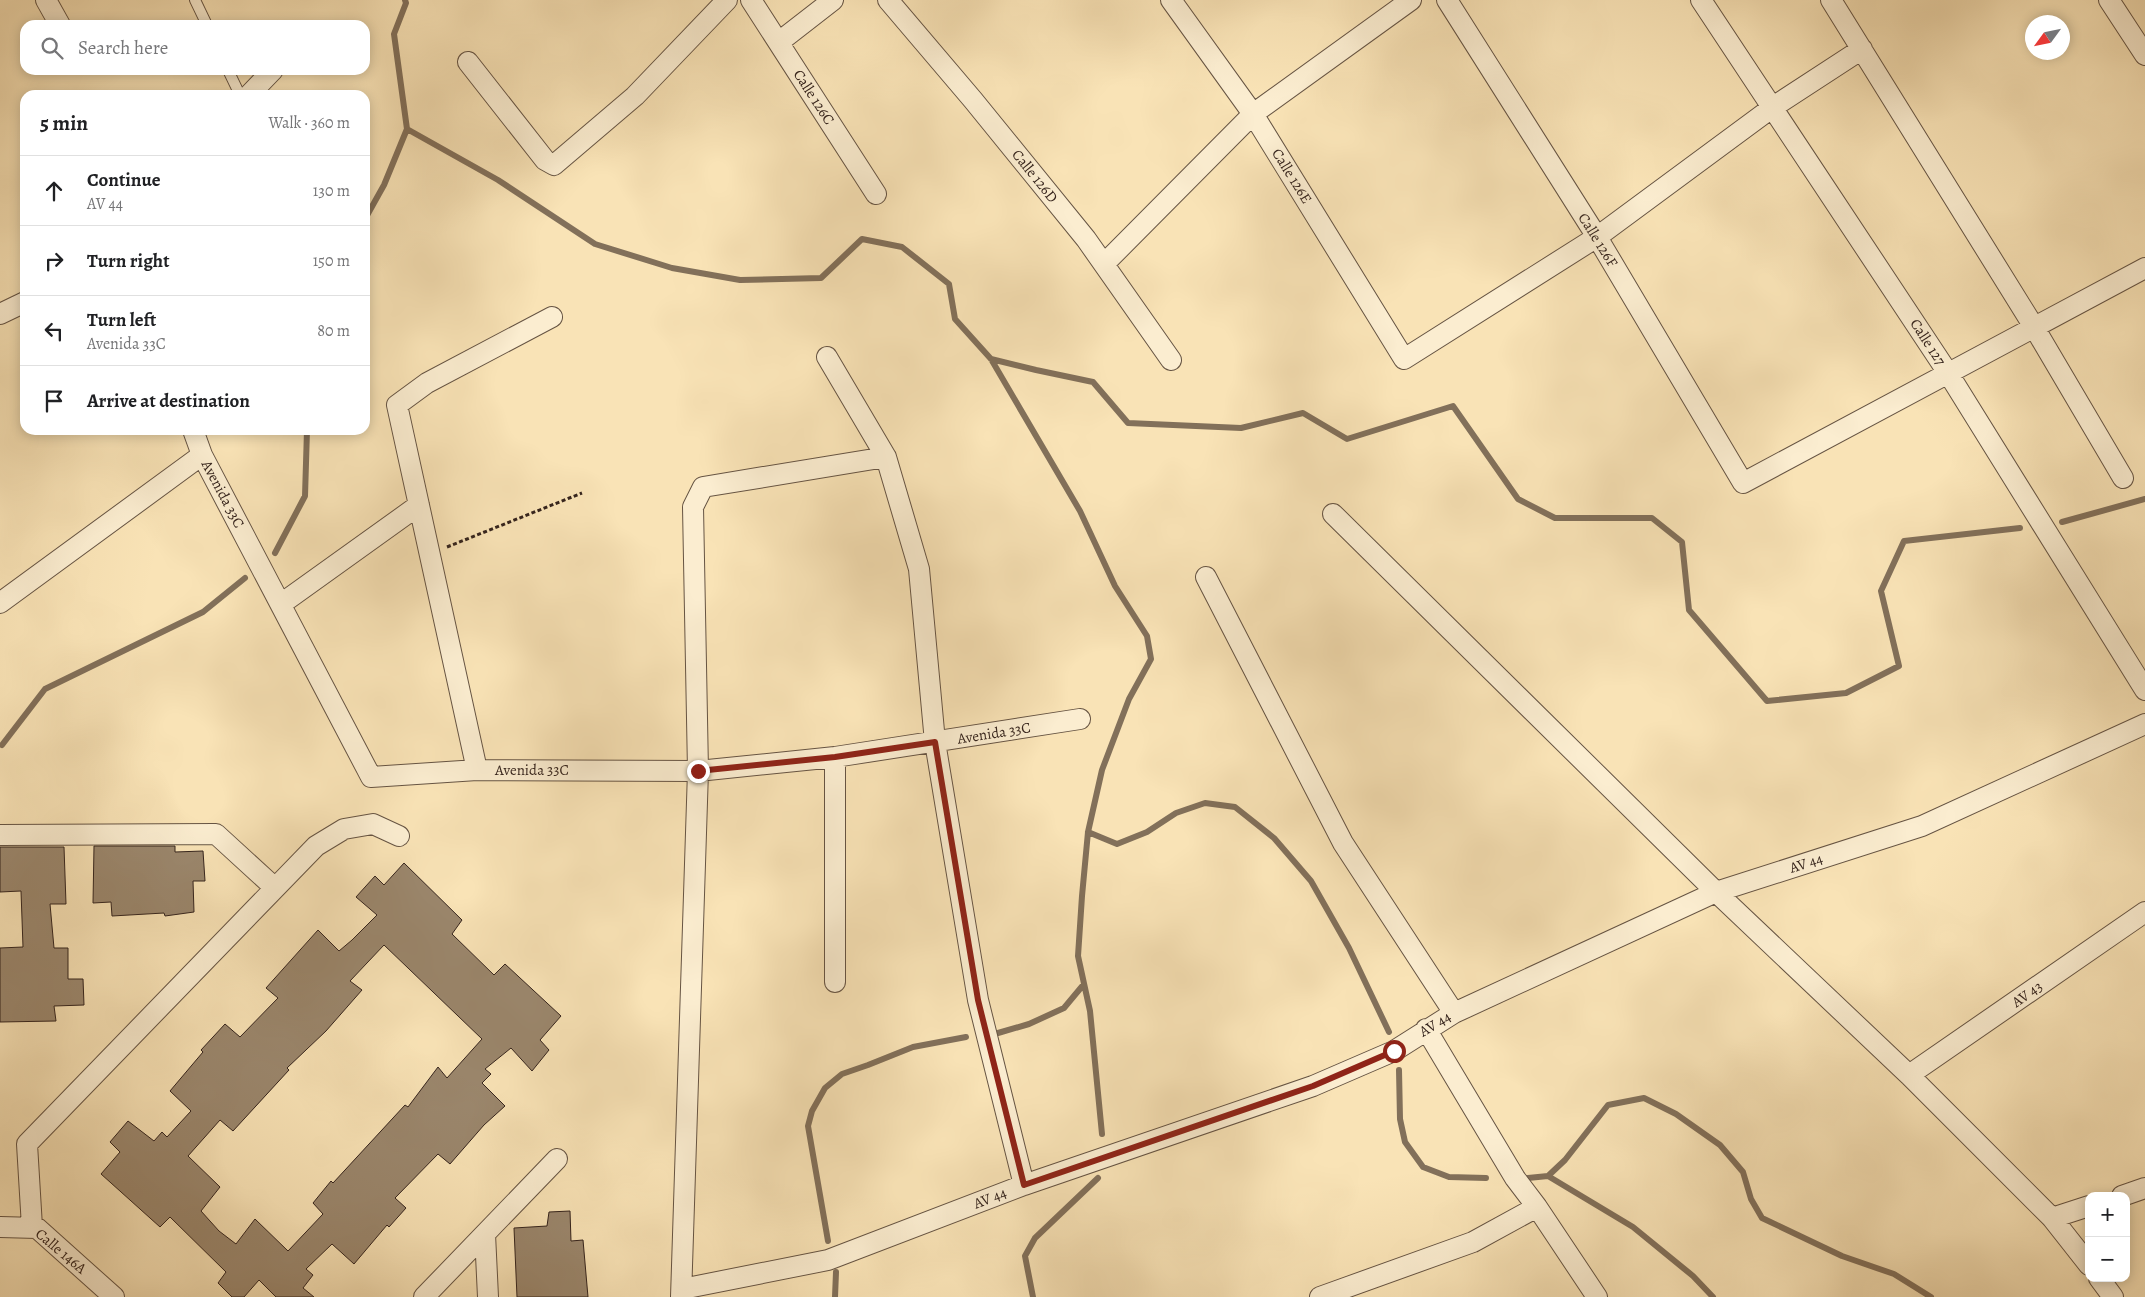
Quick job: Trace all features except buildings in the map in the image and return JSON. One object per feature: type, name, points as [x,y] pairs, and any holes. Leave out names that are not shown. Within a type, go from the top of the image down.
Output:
[{"type":"street","points":[[46,0],[57,20]]},
{"type":"street","points":[[468,62],[545,160],[554,165],[636,96],[726,0]]},
{"type":"street","name":"Calle 126C","points":[[751,0],[876,194]]},
{"type":"street","points":[[778,42],[833,0]]},
{"type":"street","name":"Calle 126D","points":[[888,0],[973,100],[1104,264],[1171,360]]},
{"type":"street","name":"Calle 126E","points":[[1171,0],[1253,114],[1404,359],[1597,237]]},
{"type":"street","points":[[1104,264],[1253,114],[1411,0]]},
{"type":"street","name":"Calle 126F","points":[[1447,0],[1597,237],[1743,483],[1948,373]]},
{"type":"street","name":"Calle 127","points":[[1701,0],[1948,373],[2145,690]]},
{"type":"street","points":[[1831,0],[2034,327],[2123,478]]},
{"type":"street","points":[[2109,0],[2145,55]]},
{"type":"street","points":[[1597,237],[1773,107],[1862,49]]},
{"type":"street","points":[[254,90],[268,75]]},
{"type":"street","points":[[1948,373],[2145,268]]},
{"type":"street","points":[[0,314],[20,304]]},
{"type":"street","points":[[477,770],[397,405],[427,383],[552,317]]},
{"type":"street","points":[[827,357],[886,457],[919,569],[935,742],[978,1000],[1024,1185]]},
{"type":"street","name":"Avenida 33C","points":[[195,435],[202,455],[371,777],[477,770],[698,771],[835,757],[1080,719]]},
{"type":"street","points":[[0,603],[202,455]]},
{"type":"street","points":[[682,1293],[698,771],[693,507],[703,487],[886,457]]},
{"type":"street","points":[[281,604],[419,506]]},
{"type":"street","points":[[1333,514],[1716,892],[1909,1075],[2052,1218],[2085,1260]]},
{"type":"street","points":[[1206,577],[1343,843],[1454,1013]]},
{"type":"street","name":"AV 44","points":[[682,1293],[828,1260],[1024,1185],[1313,1086],[1394,1051],[1454,1013],[1716,892],[1922,826],[2145,724]]},
{"type":"street","points":[[835,757],[835,982]]},
{"type":"street","points":[[32,1228],[27,1144],[316,846],[344,829],[373,824],[399,836]]},
{"type":"street","points":[[0,835],[216,834],[275,888]]},
{"type":"street","name":"AV 43","points":[[1909,1075],[2145,912]]},
{"type":"street","points":[[1426,1029],[1515,1178],[1537,1207],[1597,1297]]},
{"type":"street","points":[[424,1297],[557,1160]]},
{"type":"street","points":[[2130,1193],[2145,1188]]},
{"type":"street","points":[[1330,1295],[1472,1242],[1537,1207]]},
{"type":"street","points":[[2052,1218],[2085,1207]]},
{"type":"street","name":"Calle 146A","points":[[0,1227],[37,1228],[114,1297]]},
{"type":"street","points":[[485,1234],[488,1297]]},
{"type":"street","points":[[2102,1282],[2114,1297]]},
{"type":"lane","points":[[195,0],[205,20]]},
{"type":"lane","points":[[230,75],[238,90]]},
{"type":"path","points":[[430,554],[582,494]]},
{"type":"waterway","points":[[405,0],[406,3],[394,34],[407,129],[498,180],[595,244],[672,268],[740,280],[821,278],[862,239],[902,247],[949,284],[955,319],[991,359],[1080,511],[1115,586],[1147,636],[1151,659],[1129,699],[1102,770],[1088,832],[1082,896],[1078,956],[1090,1011],[1102,1134]]},
{"type":"waterway","points":[[370,210],[384,185],[407,129]]},
{"type":"waterway","points":[[991,359],[1093,382],[1128,423],[1241,428],[1303,413],[1347,439],[1453,406],[1518,499],[1555,518],[1652,518],[1682,542],[1689,610],[1767,701],[1846,693],[1899,666],[1881,591],[1904,541],[2020,528]]},
{"type":"waterway","points":[[275,553],[305,496],[307,435]]},
{"type":"waterway","points":[[2062,522],[2145,499]]},
{"type":"waterway","points":[[2,745],[45,689],[203,612],[245,578]]},
{"type":"waterway","points":[[1088,832],[1117,844],[1147,832],[1176,813],[1205,803],[1235,807],[1274,838],[1311,881],[1349,948],[1389,1032]]},
{"type":"waterway","points":[[998,1033],[1029,1024],[1064,1008],[1084,984]]},
{"type":"waterway","points":[[828,1241],[808,1126],[812,1111],[825,1088],[842,1074],[913,1047],[966,1037]]},
{"type":"waterway","points":[[1399,1070],[1400,1119],[1405,1142],[1423,1167],[1449,1177],[1486,1178]]},
{"type":"waterway","points":[[1528,1178],[1548,1176],[1565,1160],[1608,1105],[1644,1098],[1676,1114],[1720,1145],[1743,1172],[1751,1199],[1762,1218],[1842,1256],[1894,1274],[1931,1297]]},
{"type":"waterway","points":[[1548,1176],[1633,1227],[1693,1276],[1713,1297]]},
{"type":"waterway","points":[[1033,1297],[1025,1256],[1035,1238],[1098,1178]]},
{"type":"waterway","points":[[835,1297],[836,1272]]},
{"type":"route","points":[[698,771],[835,757],[935,742],[978,1000],[1024,1185],[1313,1086],[1394,1051]]}]
